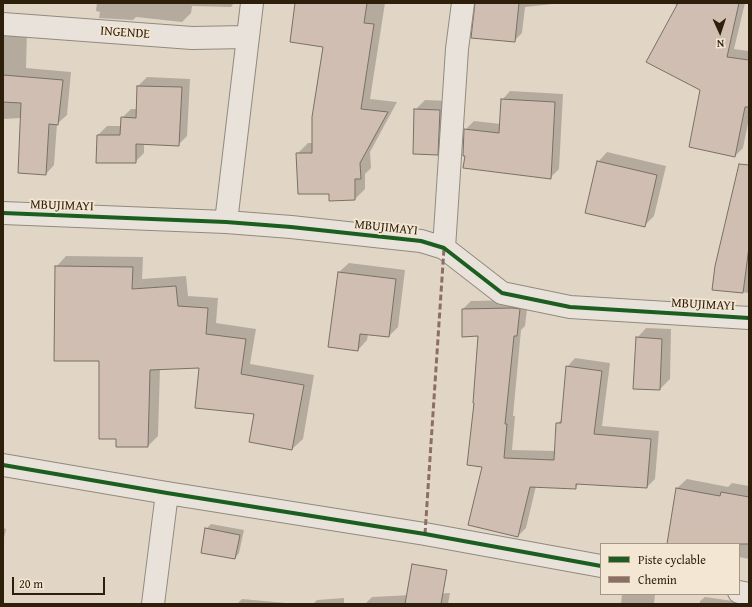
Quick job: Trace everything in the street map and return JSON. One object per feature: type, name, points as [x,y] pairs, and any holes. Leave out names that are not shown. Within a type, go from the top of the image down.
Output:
[{"type":"street","points":[[226,222],[252,3]]},
{"type":"street","points":[[444,248],[457,49],[463,3]]},
{"type":"street","name":"INGENDE","points":[[3,24],[192,38],[247,38]]},
{"type":"street","name":"MBUJIMAYI","points":[[3,213],[226,222],[290,227],[421,241],[444,248],[502,293],[570,307],[749,318]]},
{"type":"street","points":[[3,465],[167,494],[425,534],[600,566]]},
{"type":"street","points":[[153,604],[167,494]]},
{"type":"building","points":[[295,3],[367,3],[364,23],[374,24],[361,109],[388,112],[360,163],[361,179],[355,179],[355,200],[329,201],[329,194],[298,194],[296,153],[312,153],[312,117],[323,47],[290,42]]},
{"type":"building","points":[[475,3],[519,3],[515,42],[471,38]]},
{"type":"building","points":[[678,3],[739,3],[727,57],[749,60],[749,107],[745,107],[735,157],[689,147],[700,90],[646,62]]},
{"type":"building","points":[[3,75],[63,80],[58,125],[49,124],[46,175],[18,173],[21,103],[3,102]]},
{"type":"building","points":[[137,86],[182,87],[179,146],[136,144],[136,163],[96,163],[97,135],[120,135],[121,117],[136,118]]},
{"type":"building","points":[[501,99],[555,102],[551,179],[463,168],[465,156],[463,156],[464,129],[499,133]]},
{"type":"building","points":[[414,109],[440,110],[438,155],[413,154]]},
{"type":"building","points":[[597,161],[657,175],[645,227],[585,213]]},
{"type":"building","points":[[739,164],[749,165],[749,247],[743,293],[712,290],[715,266]]},
{"type":"building","points":[[55,266],[133,267],[132,289],[176,286],[178,306],[208,308],[206,334],[246,339],[241,374],[304,385],[292,450],[249,442],[254,414],[195,408],[199,368],[150,370],[148,447],[116,447],[116,439],[99,439],[99,361],[54,361]]},
{"type":"building","points":[[338,272],[396,279],[389,337],[360,334],[358,351],[328,347]]},
{"type":"building","points":[[462,309],[520,309],[517,336],[514,336],[505,424],[507,424],[504,458],[554,460],[556,423],[561,423],[566,366],[602,371],[594,434],[651,439],[647,488],[576,484],[576,489],[530,487],[518,537],[468,525],[482,467],[467,465],[474,403],[478,336],[462,337]]},
{"type":"building","points":[[636,337],[662,339],[660,390],[633,389]]},
{"type":"building","points":[[676,488],[720,496],[721,492],[749,497],[749,544],[667,543]]},
{"type":"building","points":[[205,528],[240,535],[235,559],[201,553]]},
{"type":"building","points":[[412,564],[447,570],[441,604],[405,604]]},
{"type":"marked path","points":[[425,534],[444,248]]},
{"type":"cycle path","points":[[3,213],[226,222],[291,227],[421,241],[444,248],[502,293],[570,307],[749,318]]},
{"type":"cycle path","points":[[3,465],[425,534],[600,566]]}]
